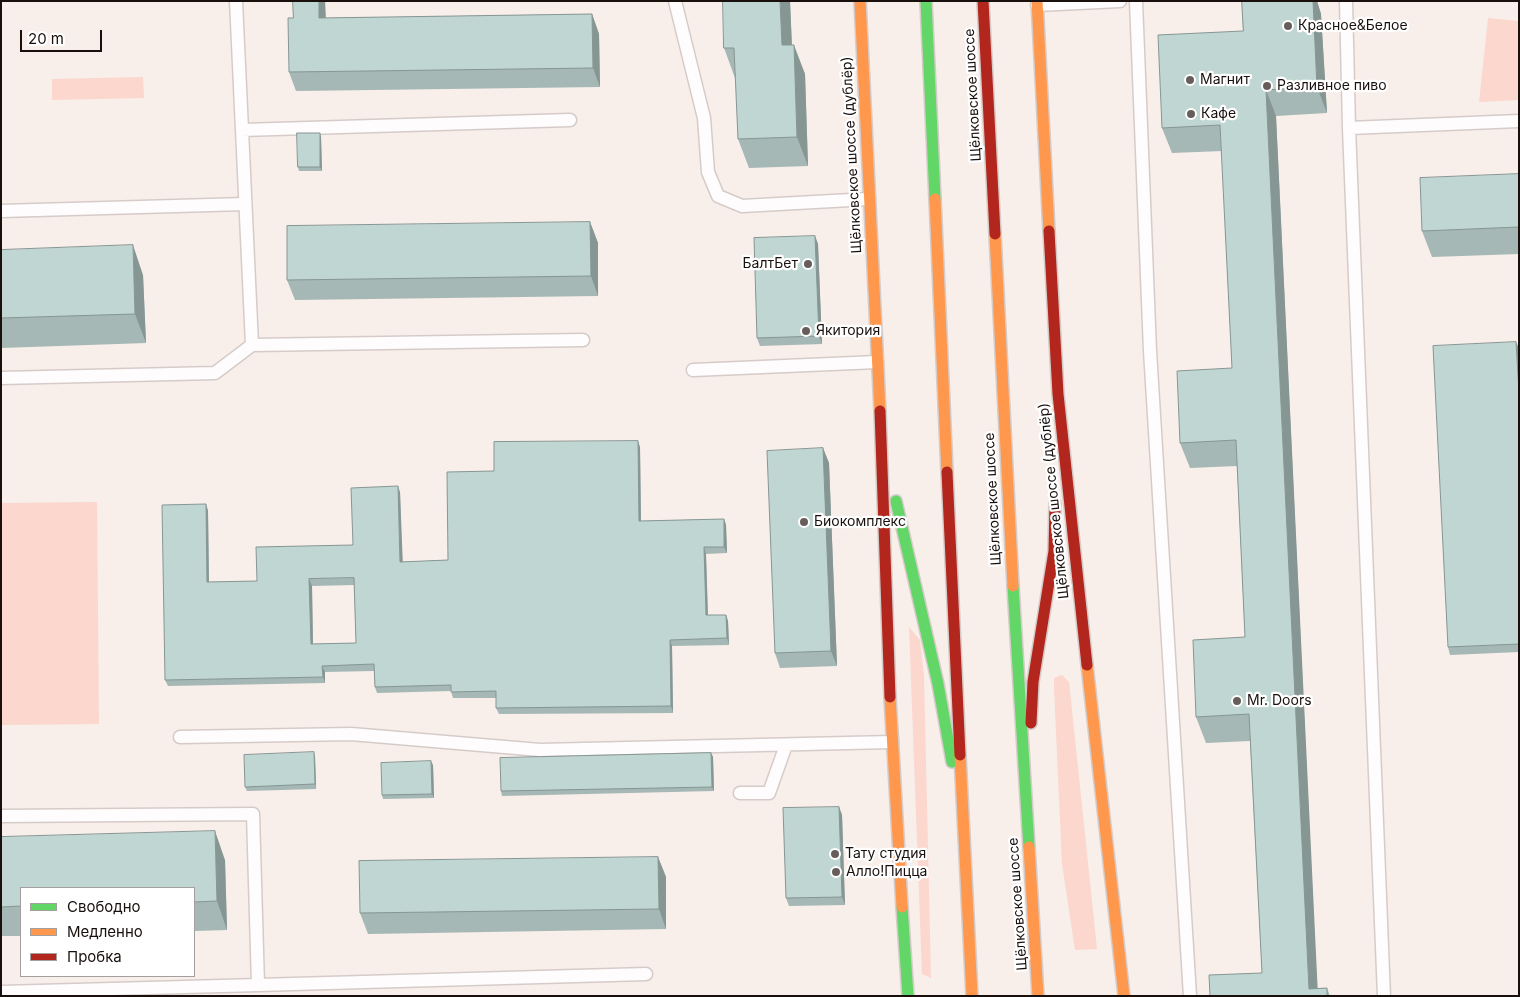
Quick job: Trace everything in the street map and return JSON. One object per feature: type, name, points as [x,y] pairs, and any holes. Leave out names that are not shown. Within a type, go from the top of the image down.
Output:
[{"type":"main road","name":"Щёлковское шоссе (дублёр)","points":[[860,1],[881,434],[892,742],[908,996]]},
{"type":"main road","points":[[926,1],[972,996]]},
{"type":"main road","name":"Щёлковское шоссе","points":[[983,1],[1013,584],[1038,996]]},
{"type":"main road","name":"Щёлковское шоссе (дублёр)","points":[[1037,3],[1058,394],[1124,996]]},
{"type":"main road","points":[[1026,807],[1033,682],[1054,551],[1058,394]]},
{"type":"main road","points":[[881,434],[938,684],[963,824]]},
{"type":"lane","points":[[236,1],[252,345]]},
{"type":"lane","points":[[675,1],[704,118],[708,172],[718,196],[742,206],[869,199]]},
{"type":"lane","points":[[1037,3],[1120,1]]},
{"type":"lane","points":[[1136,1],[1150,351],[1190,996]]},
{"type":"lane","points":[[1346,1],[1349,128],[1384,996]]},
{"type":"lane","points":[[242,130],[570,120]]},
{"type":"lane","points":[[1349,128],[1519,121]]},
{"type":"lane","points":[[1,211],[245,204]]},
{"type":"lane","points":[[1,378],[215,373],[252,345],[584,340]]},
{"type":"lane","points":[[693,370],[877,362]]},
{"type":"lane","points":[[180,737],[351,734],[540,750],[892,742]]},
{"type":"lane","points":[[740,794],[769,794],[786,745]]},
{"type":"lane","points":[[1,816],[253,814],[258,985]]},
{"type":"lane","points":[[2,996],[2,992],[258,985],[301,990],[646,974]]},
{"type":"shaded area","points":[[1488,18],[1519,21],[1519,100],[1479,102]]},
{"type":"shaded area","points":[[143,77],[144,98],[52,100],[52,79]]},
{"type":"shaded area","points":[[97,502],[99,724],[1,725],[1,503]]},
{"type":"shaded area","points":[[909,627],[920,640],[924,676],[931,978],[922,974]]},
{"type":"shaded area","points":[[1062,675],[1069,682],[1097,949],[1075,950],[1062,864],[1054,678]]},
{"type":"building","points":[[293,1],[319,1],[319,18],[592,14],[593,68],[289,72],[288,18],[293,18]]},
{"type":"building","points":[[723,1],[780,1],[782,45],[794,45],[797,137],[738,139],[734,48],[724,48]]},
{"type":"building","points":[[1242,1],[1313,1],[1317,87],[1266,90],[1309,989],[1327,988],[1327,996],[1210,996],[1209,975],[1262,973],[1249,714],[1196,717],[1193,640],[1245,637],[1236,440],[1180,443],[1177,371],[1232,368],[1220,125],[1162,128],[1158,35],[1243,31]]},
{"type":"building","points":[[297,133],[320,133],[320,167],[298,167]]},
{"type":"building","points":[[1519,174],[1519,227],[1422,231],[1420,178]]},
{"type":"building","points":[[590,222],[591,276],[287,280],[287,226]]},
{"type":"building","points":[[815,236],[819,336],[757,338],[754,238]]},
{"type":"building","points":[[133,245],[135,314],[1,318],[1,250]]},
{"type":"building","points":[[1516,342],[1519,392],[1519,644],[1448,647],[1433,346]]},
{"type":"building","points":[[638,441],[639,521],[724,519],[724,547],[704,547],[706,615],[726,615],[727,638],[670,640],[671,706],[496,708],[496,691],[451,692],[451,685],[375,687],[374,664],[322,666],[323,677],[165,680],[162,505],[206,504],[207,582],[257,581],[256,547],[353,545],[351,488],[398,486],[400,562],[448,560],[447,472],[494,471],[494,442]],"holes":[[[354,578],[356,643],[311,644],[309,579]]]},
{"type":"building","points":[[823,448],[831,651],[775,653],[767,451]]},
{"type":"building","points":[[314,752],[315,784],[245,787],[244,755]]},
{"type":"building","points":[[711,753],[712,787],[501,791],[500,758]]},
{"type":"building","points":[[431,761],[432,794],[382,795],[381,763]]},
{"type":"building","points":[[839,807],[842,897],[786,898],[783,808]]},
{"type":"building","points":[[215,831],[217,901],[195,902],[195,887],[20,887],[20,906],[1,907],[1,837]]},
{"type":"building","points":[[658,857],[659,909],[360,913],[359,861]]},
{"type":"traffic: fast","points":[[926,1],[935,199]]},
{"type":"traffic: fast","points":[[896,501],[938,684],[952,762]]},
{"type":"traffic: fast","points":[[1013,586],[1029,847]]},
{"type":"traffic: fast","points":[[902,907],[908,996]]},
{"type":"traffic: slow","points":[[860,1],[880,411]]},
{"type":"traffic: slow","points":[[1037,1],[1049,231]]},
{"type":"traffic: slow","points":[[935,199],[947,472]]},
{"type":"traffic: slow","points":[[995,234],[1013,586]]},
{"type":"traffic: slow","points":[[1087,665],[1124,996]]},
{"type":"traffic: slow","points":[[890,697],[902,907]]},
{"type":"traffic: slow","points":[[960,755],[972,996]]},
{"type":"traffic: slow","points":[[1029,847],[1038,996]]},
{"type":"traffic: jam","points":[[983,1],[995,234]]},
{"type":"traffic: jam","points":[[1049,231],[1058,394],[1087,665]]},
{"type":"traffic: jam","points":[[880,411],[890,697]]},
{"type":"traffic: jam","points":[[947,472],[960,755]]},
{"type":"traffic: jam","points":[[1031,723],[1033,682],[1054,551],[1055,503]]},
{"type":"place","name":"Красное&Белое","points":[[1288,26]]},
{"type":"place","name":"Магнит","points":[[1190,80]]},
{"type":"place","name":"Разливное пиво","points":[[1267,86]]},
{"type":"place","name":"Кафе","points":[[1191,114]]},
{"type":"place","name":"БалтБет","points":[[808,264]]},
{"type":"place","name":"Якитория","points":[[806,331]]},
{"type":"place","name":"Биокомплекс","points":[[804,522]]},
{"type":"place","name":"Mr. Doors","points":[[1237,701]]},
{"type":"place","name":"Тату студия","points":[[835,854]]},
{"type":"place","name":"Алло!Пицца","points":[[836,872]]}]
